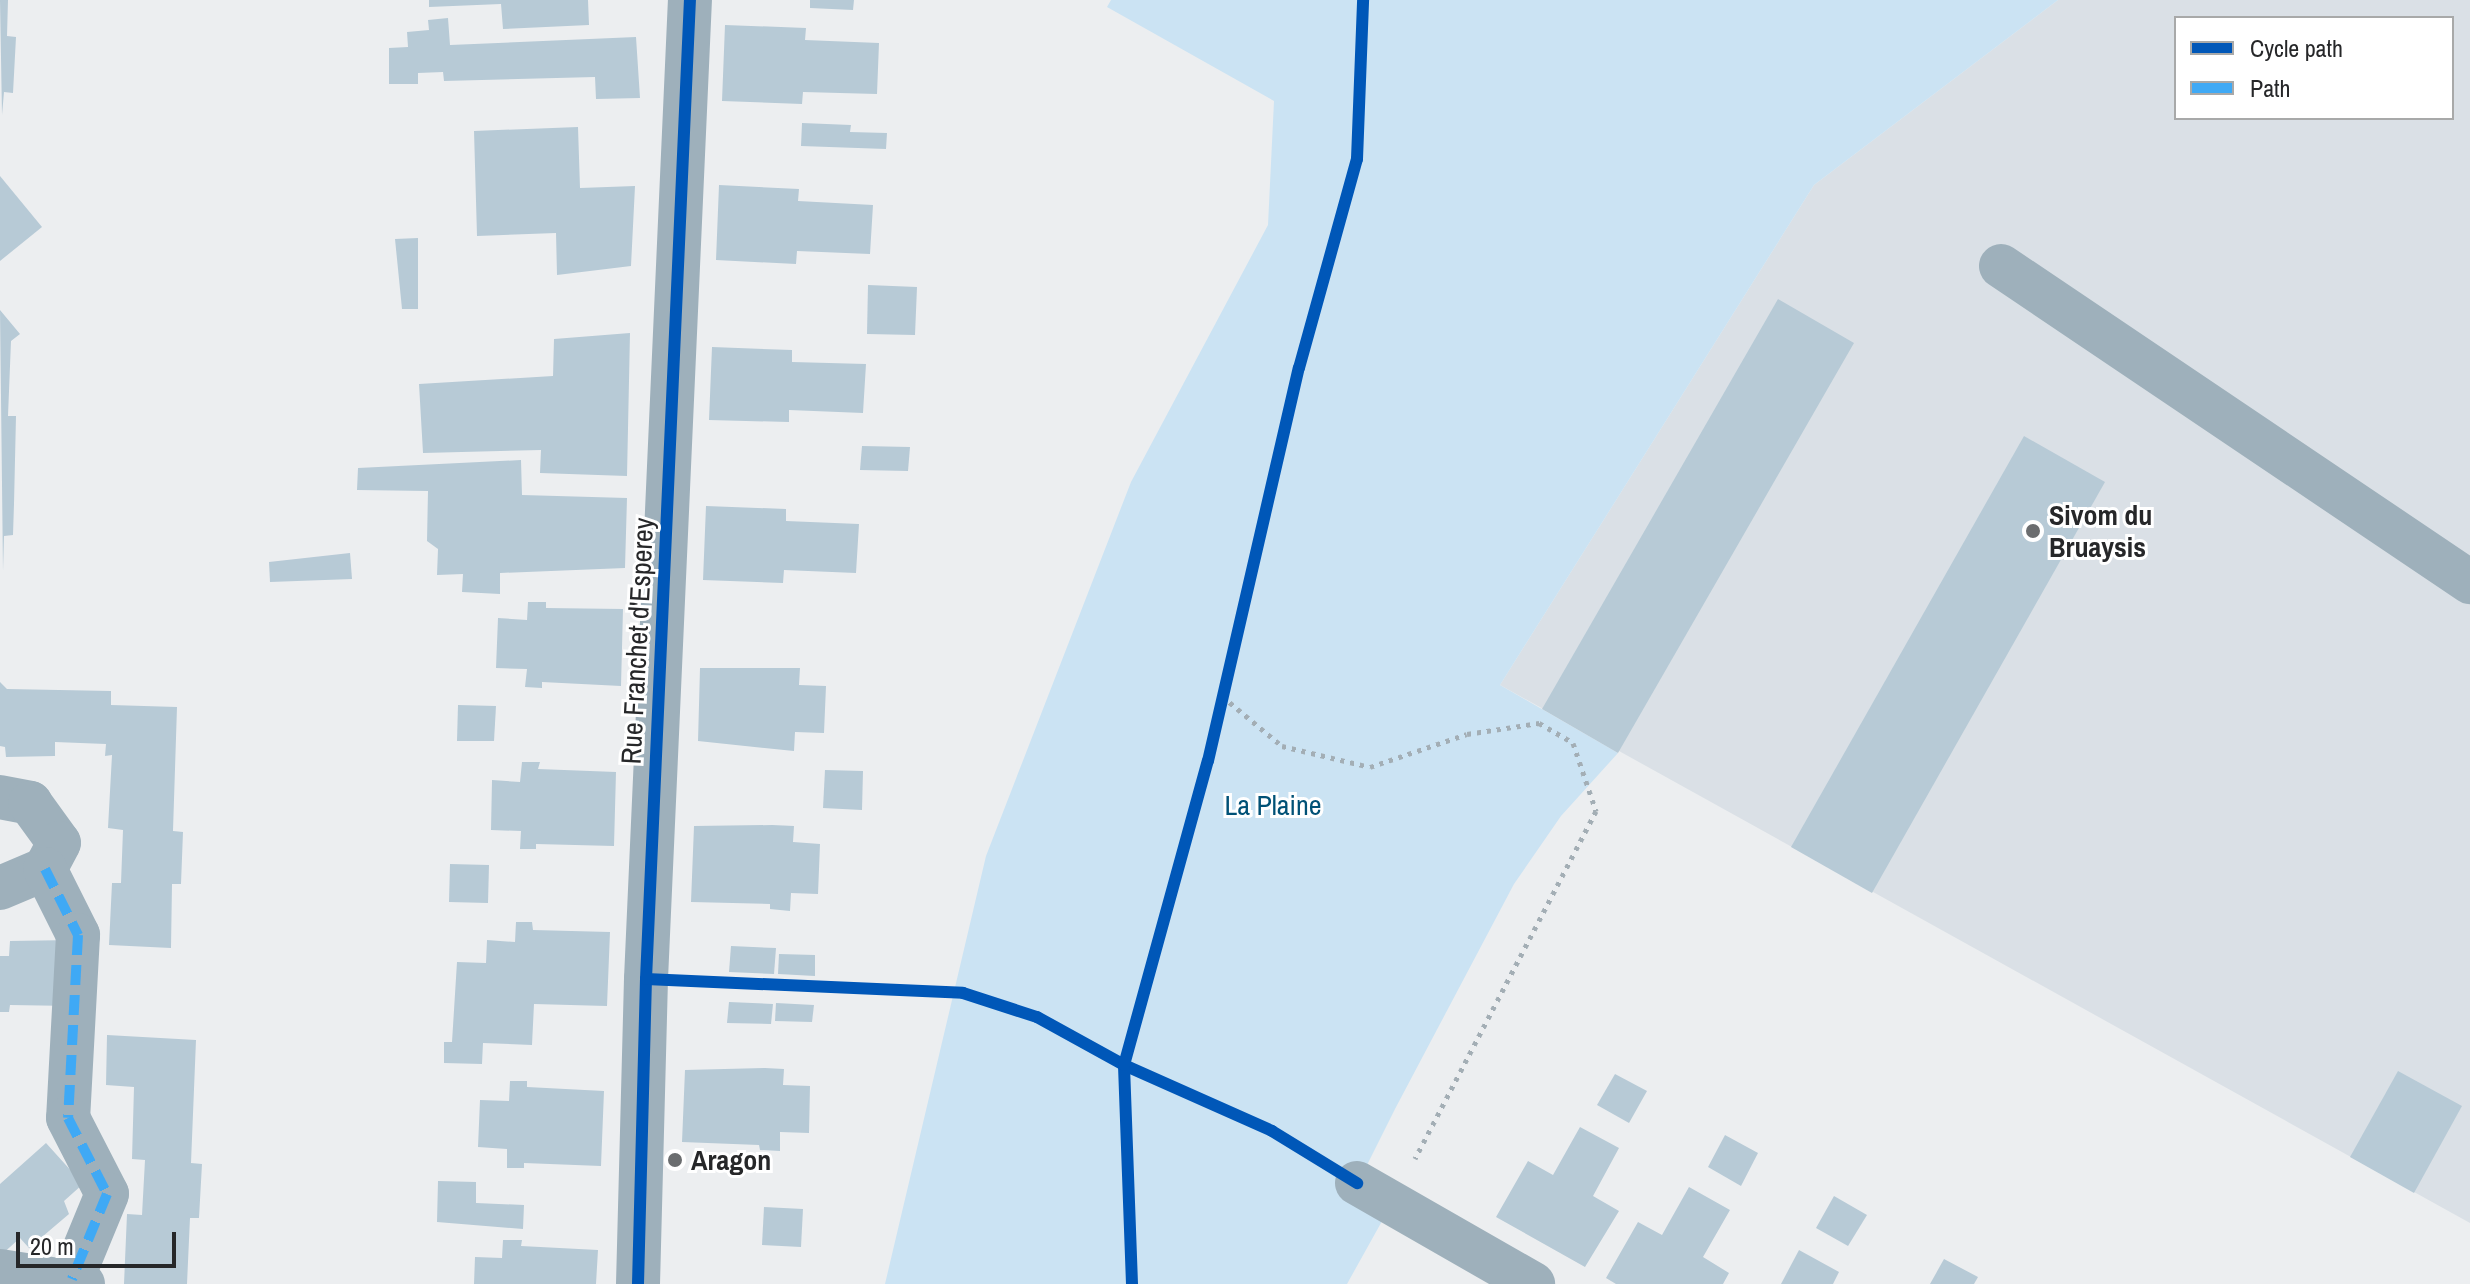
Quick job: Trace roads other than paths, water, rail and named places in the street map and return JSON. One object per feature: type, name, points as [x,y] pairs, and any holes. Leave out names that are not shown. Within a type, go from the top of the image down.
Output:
[{"type":"street","name":"Rue Franchet d'Esperey","points":[[638,1284],[646,963],[690,0]]},
{"type":"street","points":[[2001,266],[2470,582]]},
{"type":"street","points":[[0,797],[30,803],[59,843],[45,869],[0,888]]},
{"type":"street","points":[[0,1271],[77,1282],[107,1194],[68,1118],[78,935],[45,869]]},
{"type":"street","points":[[1374,1194],[1533,1284]]},
{"type":"place","name":"Sivom du Bruaysis","points":[[2033,531]]},
{"type":"place","name":"Aragon","points":[[675,1160]]},
{"type":"park label","name":"La Plaine","points":[[1273,805]]}]
